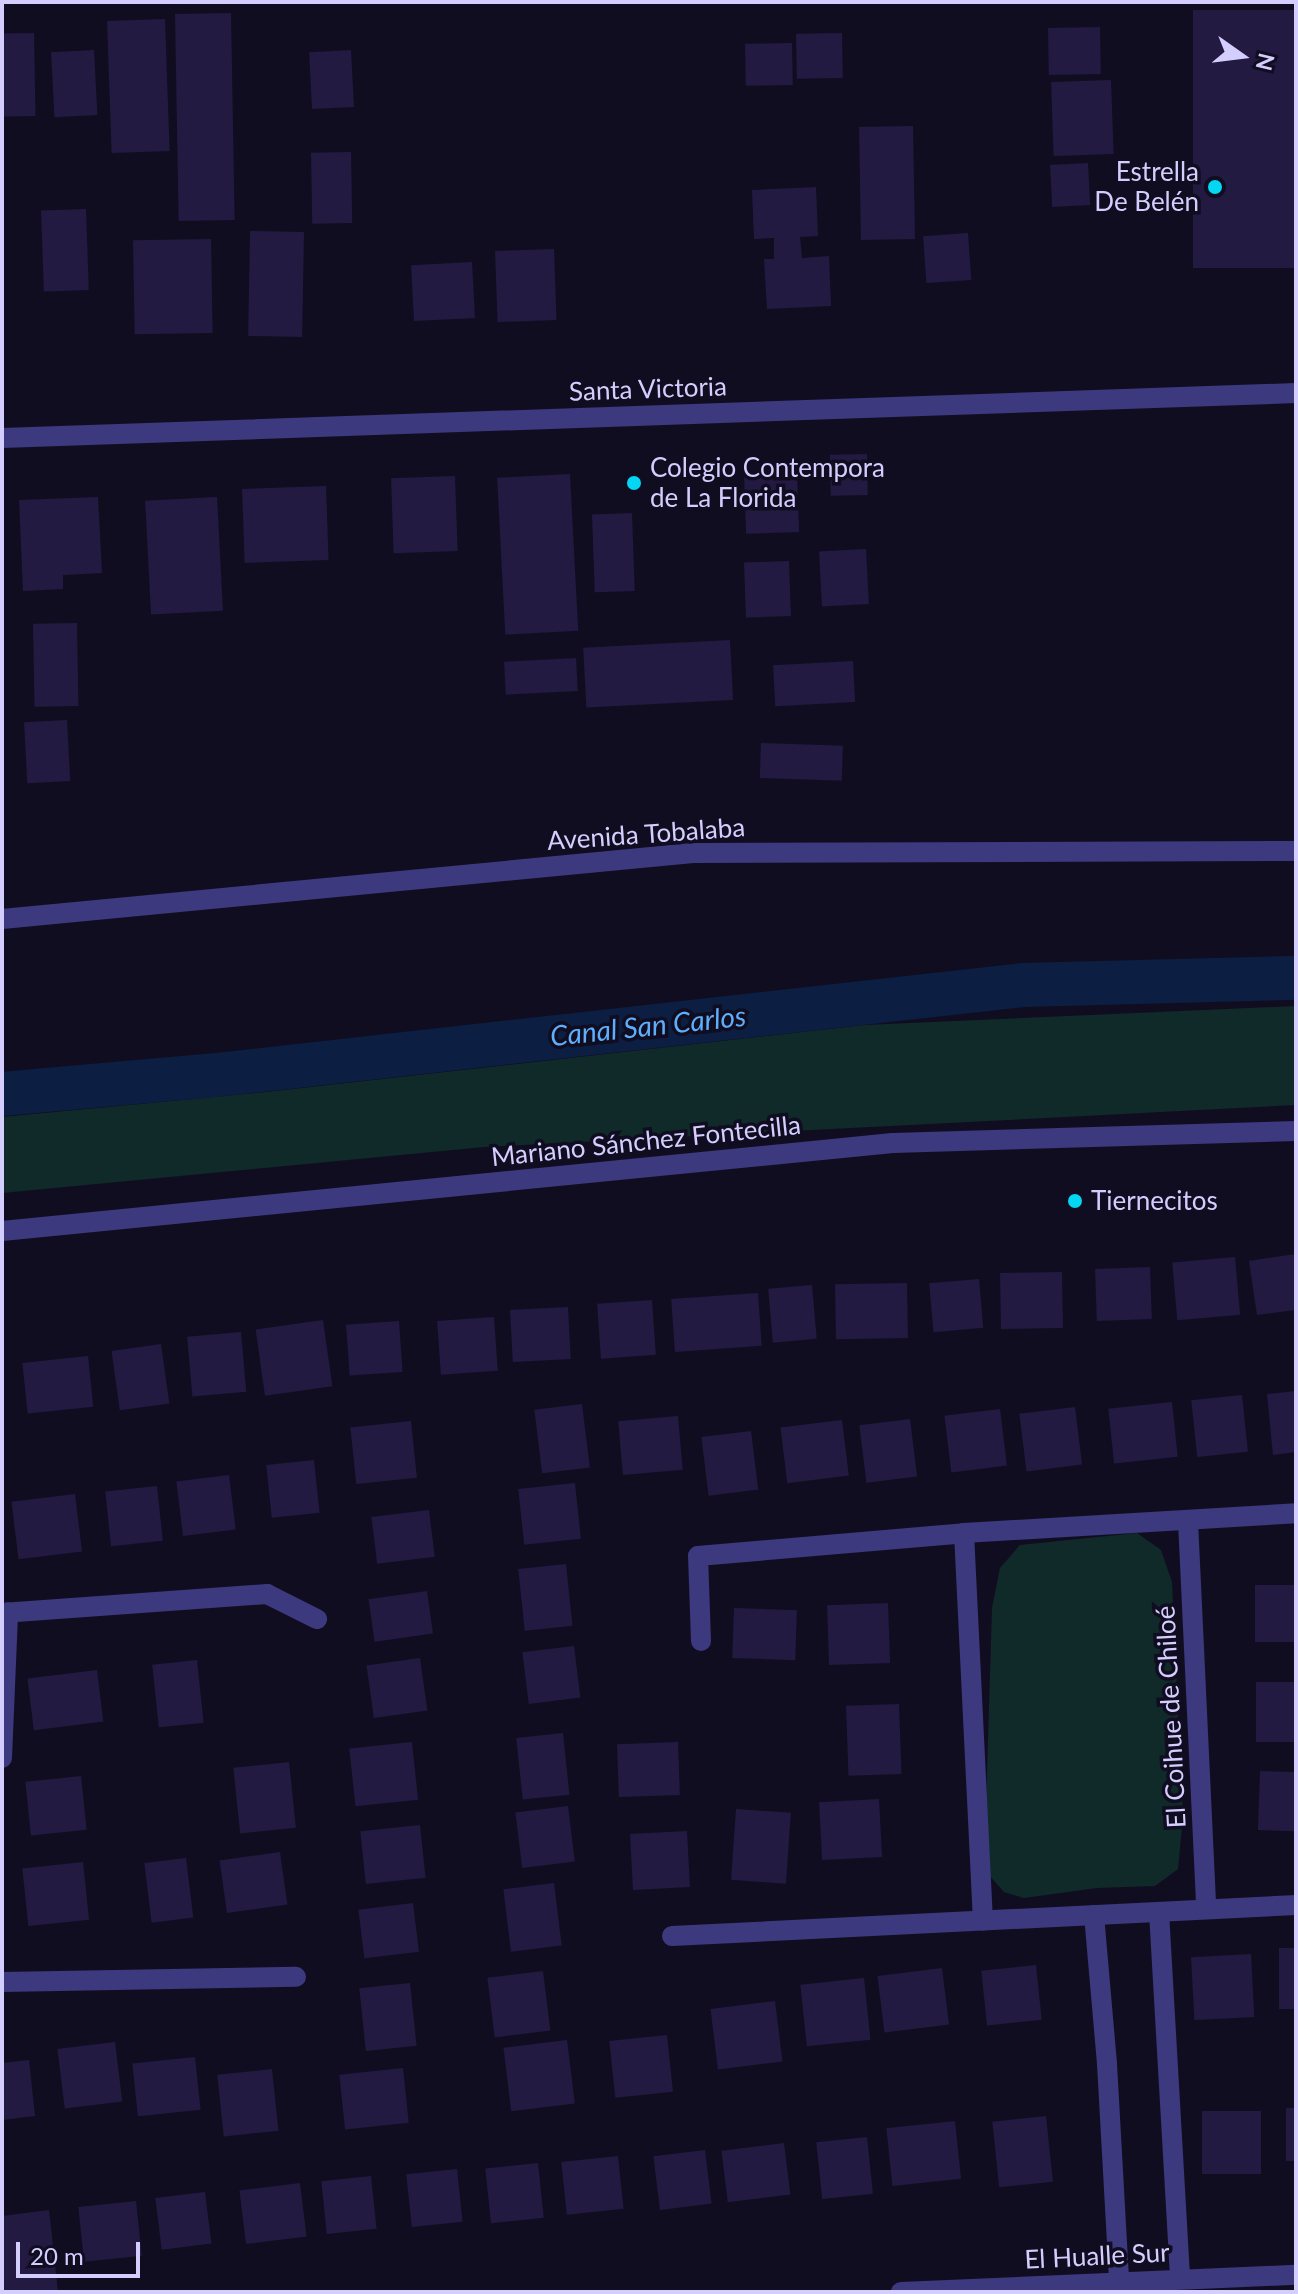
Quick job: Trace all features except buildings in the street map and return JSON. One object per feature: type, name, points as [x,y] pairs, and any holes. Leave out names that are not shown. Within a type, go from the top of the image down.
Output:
[{"type":"street","name":"Santa Victoria","points":[[2,438],[1296,393]]},
{"type":"street","name":"Avenida Tobalaba","points":[[2,919],[693,853],[1296,851]]},
{"type":"street","name":"Mariano Sánchez Fontecilla","points":[[2,1231],[893,1143],[1296,1131]]},
{"type":"street","points":[[701,1641],[698,1556],[964,1533],[1296,1513]]},
{"type":"street","name":"El Coihue de Chiloé","points":[[1188,1521],[1206,1909]]},
{"type":"street","points":[[964,1533],[983,1921]]},
{"type":"street","points":[[2,1758],[5,1612],[267,1594],[317,1619]]},
{"type":"street","points":[[672,1936],[1296,1905]]},
{"type":"street","points":[[1159,1912],[1180,2278]]},
{"type":"street","points":[[1094,1915],[1107,2064],[1119,2281]]},
{"type":"street","points":[[2,1982],[296,1977]]},
{"type":"street","name":"El Hualle Sur","points":[[901,2292],[1296,2275]]},
{"type":"green space","points":[[1296,1006],[1296,1105],[484,1147],[2,1193],[2,1117],[266,1092],[864,1025]]},
{"type":"green space","points":[[1137,1533],[1161,1550],[1172,1582],[1183,1816],[1178,1869],[1155,1886],[1097,1888],[1024,1898],[1004,1892],[988,1874],[985,1841],[992,1608],[1000,1568],[1020,1545]]},
{"type":"waterway","name":"Canal San Carlos","points":[[2,1094],[225,1074],[1023,985],[1296,978]]},
{"type":"place","name":"Estrella De Belén","points":[[1215,187]]},
{"type":"place","name":"Colegio Contempora de La Florida","points":[[634,483]]},
{"type":"place","name":"Tiernecitos","points":[[1075,1201]]}]
